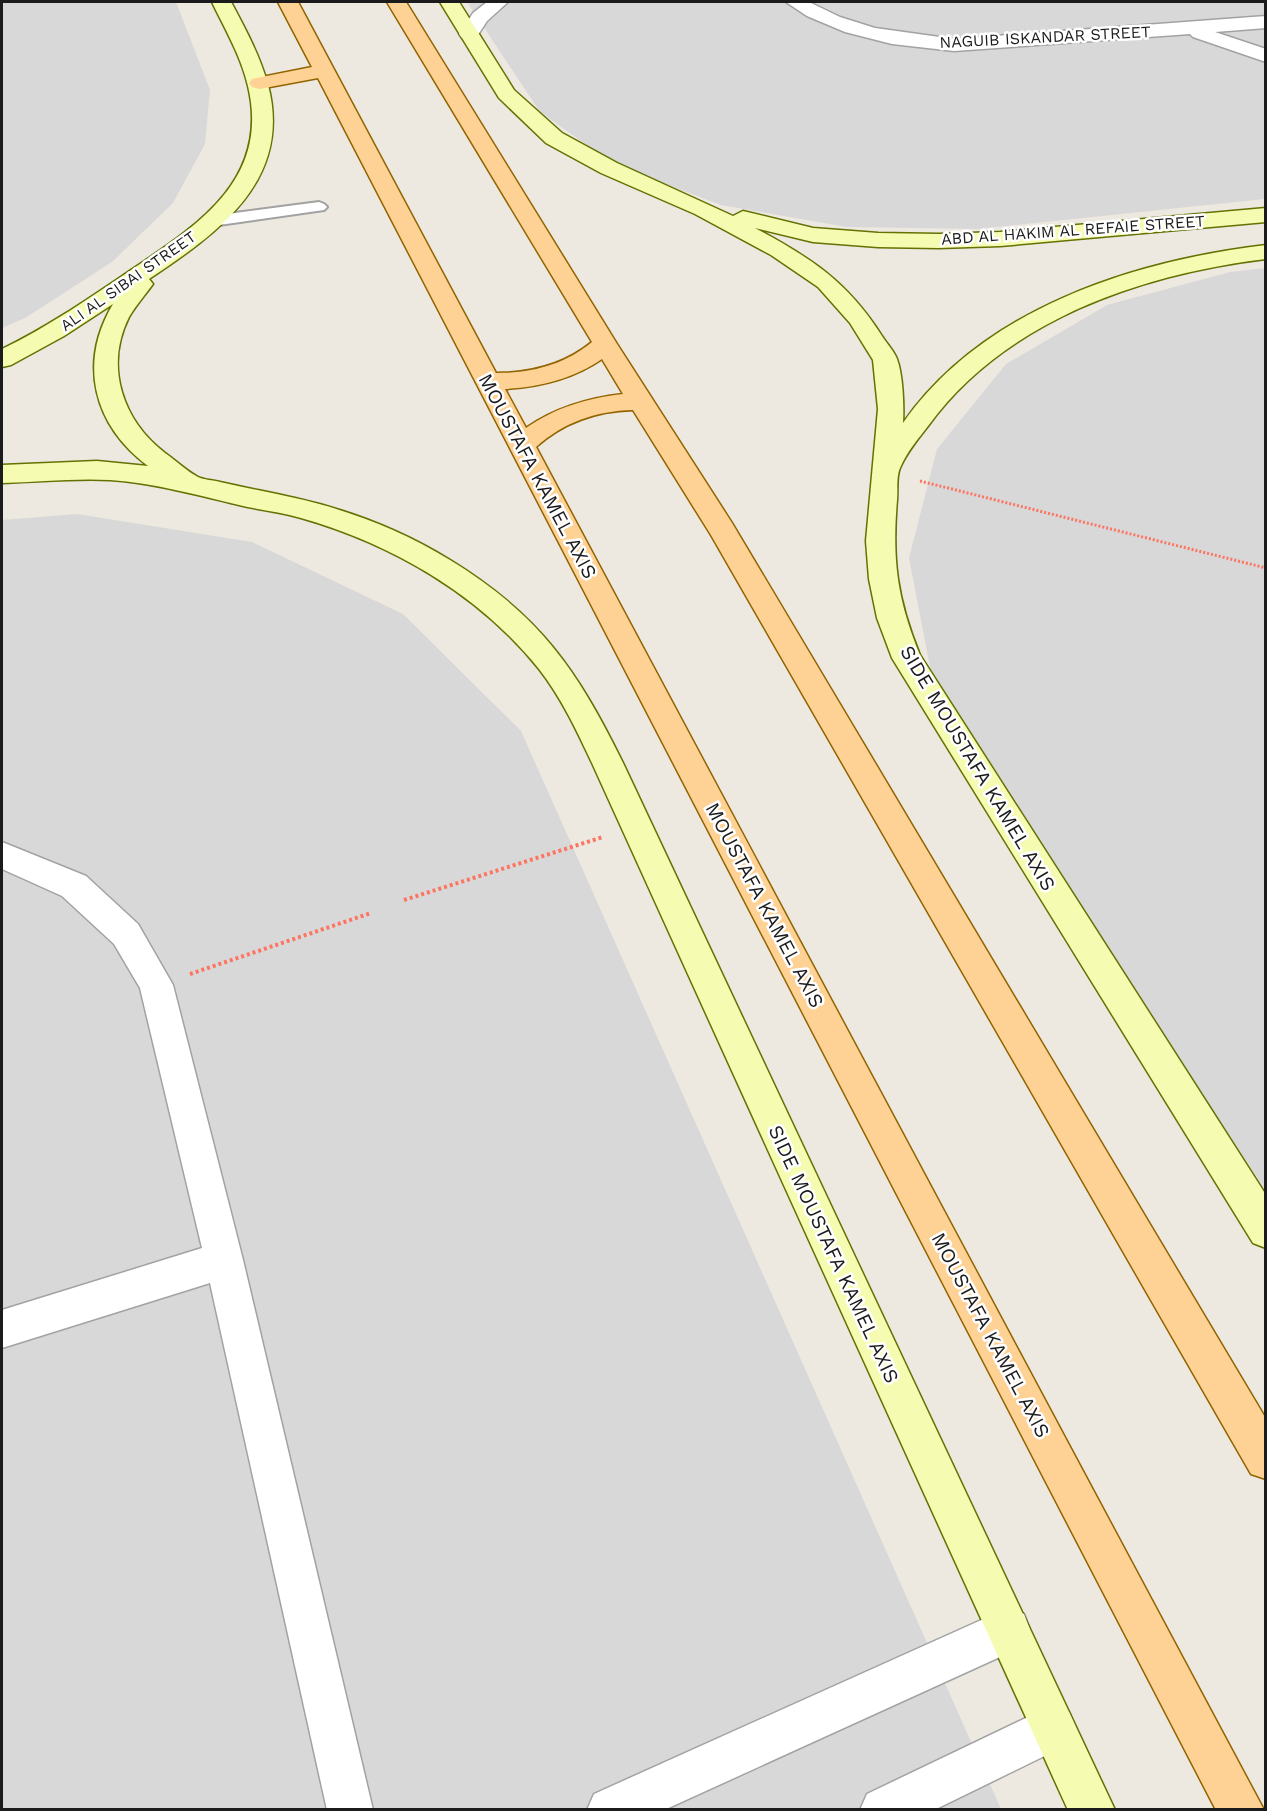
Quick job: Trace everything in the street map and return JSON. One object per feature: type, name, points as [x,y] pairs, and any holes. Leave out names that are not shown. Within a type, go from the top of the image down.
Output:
[{"type":"main road","name":"MOUSTAFA KAMEL AXIS","points":[[288,2],[1240,1809]]},
{"type":"main road","points":[[397,2],[605,344],[722,530],[1266,1459]]},
{"type":"main road","points":[[259,83],[323,71]]},
{"type":"main road","points":[[488,381],[527,380],[564,371],[594,354],[605,344]]},
{"type":"main road","points":[[522,445],[536,432],[573,411],[594,405],[641,401]]},
{"type":"street","points":[[222,2],[259,83]]},
{"type":"street","name":"SIDE MOUSTAFA KAMEL AXIS","points":[[450,2],[506,94],[554,138],[609,168],[703,208],[778,250],[826,282],[859,319],[885,360],[891,409],[879,541],[883,579],[891,618],[907,658],[1266,1230]]},
{"type":"street","points":[[468,34],[480,17],[498,2]]},
{"type":"street","name":"NAGUIB ISKANDAR STREET","points":[[796,2],[850,28],[891,38],[954,45],[1266,22]]},
{"type":"street","points":[[1257,2],[1266,13]]},
{"type":"street","points":[[1184,28],[1218,8]]},
{"type":"street","points":[[1184,28],[1266,56]]},
{"type":"street","name":"ALI AL SIBAI STREET","points":[[2,359],[85,313],[177,250],[212,221],[236,197],[250,174],[259,152],[262,116],[259,83]]},
{"type":"street","name":"ABD AL HAKIM AL REFAIE STREET","points":[[703,208],[813,235],[889,241],[1000,239],[1266,215]]},
{"type":"street","points":[[177,250],[132,293],[115,320],[106,348],[104,377],[112,406],[128,433],[153,457],[187,482]]},
{"type":"street","points":[[885,473],[917,419],[964,369],[1006,338],[1060,309],[1141,277],[1200,262],[1266,252]]},
{"type":"street","points":[[2,474],[111,471],[187,482]]},
{"type":"street","name":"SIDE MOUSTAFA KAMEL AXIS","points":[[187,482],[302,509],[344,522],[423,557],[484,598],[523,631],[575,698],[1092,1809]]},
{"type":"street","points":[[2,855],[74,886],[126,934],[156,985],[224,1260],[350,1809]]},
{"type":"street","points":[[2,1329],[224,1260]]},
{"type":"street","points":[[610,1809],[1008,1630]]},
{"type":"street","points":[[883,1809],[1053,1728]]},
{"type":"lane","points":[[212,221],[319,207]]},
{"type":"path","points":[[885,473],[1266,568]]},
{"type":"path","points":[[404,900],[637,827]]},
{"type":"path","points":[[156,985],[371,913]]},
{"type":"shaded area","points":[[2,2],[176,2],[210,90],[205,144],[173,203],[112,262],[25,318],[2,328]]},
{"type":"shaded area","points":[[467,2],[1265,2],[1265,199],[977,229],[847,227],[721,205],[615,165],[540,112]]},
{"type":"shaded area","points":[[1265,268],[1265,1189],[934,688],[909,558],[937,449],[1006,364],[1107,305],[1230,272]]},
{"type":"shaded area","points":[[77,514],[252,542],[403,614],[521,731],[1001,1809],[2,1810],[2,520]]}]
